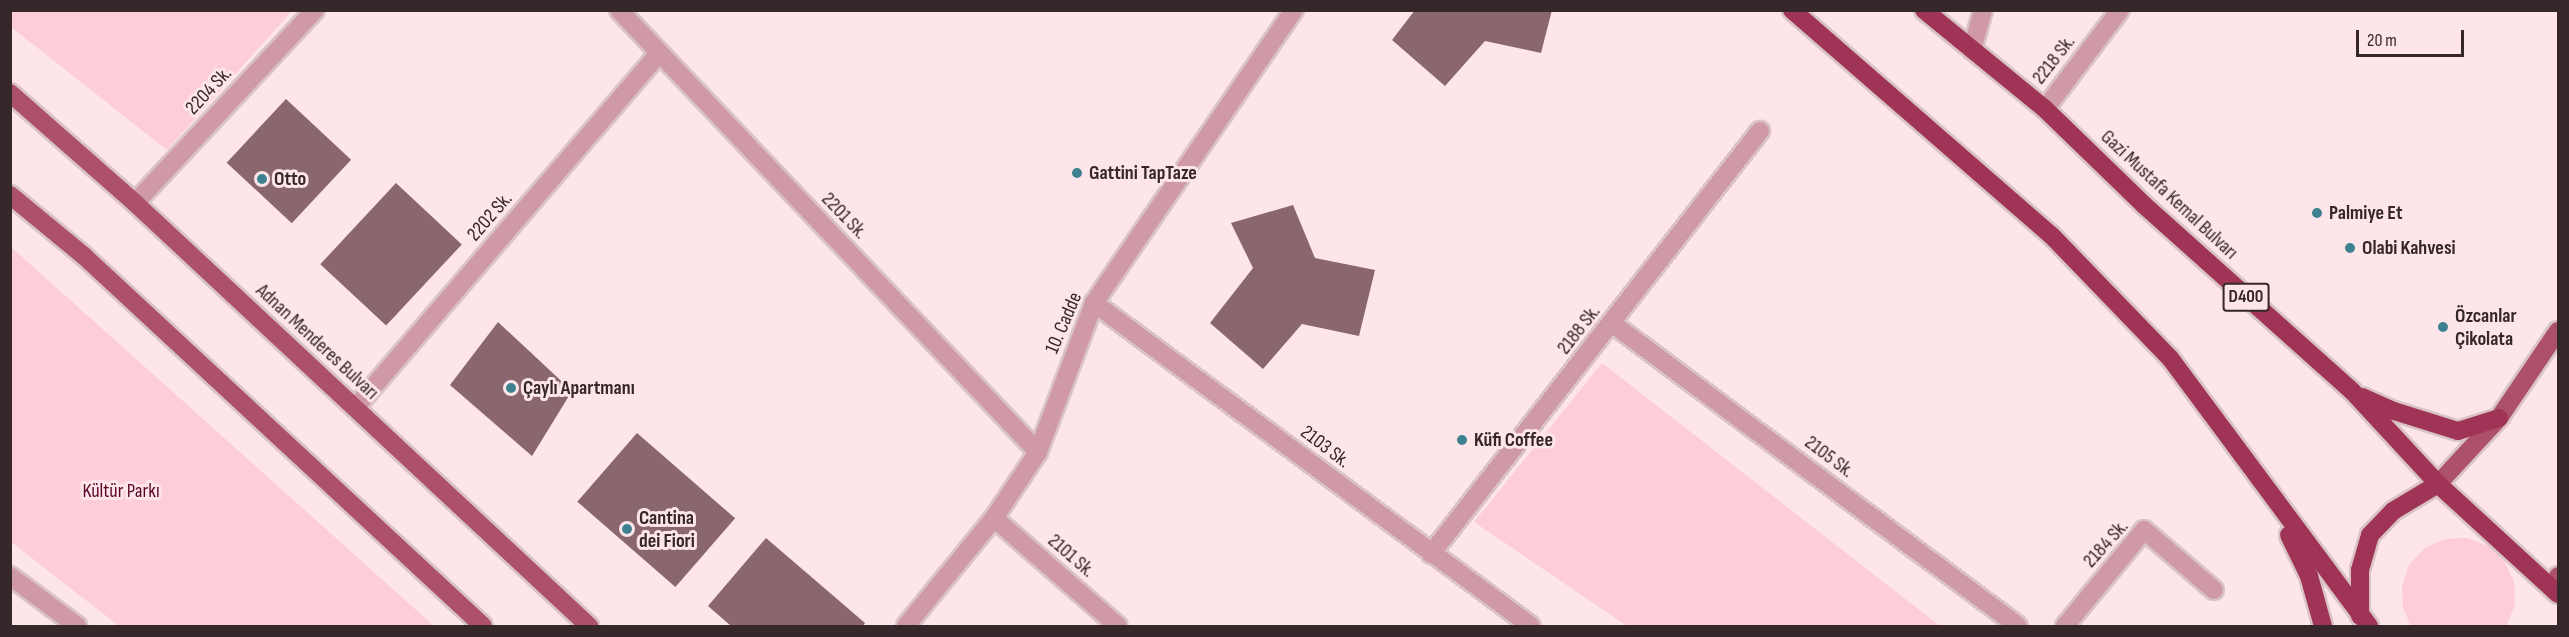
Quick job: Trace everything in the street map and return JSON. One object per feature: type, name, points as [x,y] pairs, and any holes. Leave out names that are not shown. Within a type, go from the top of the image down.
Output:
[{"type":"highway","points":[[1792,10],[2052,236],[2170,358],[2364,623]]},
{"type":"highway","name":"Gazi Mustafa Kemal Bulvarı","points":[[1924,10],[2045,109],[2144,205],[2352,392],[2438,484],[2558,590]]},
{"type":"highway","points":[[2352,392],[2394,411],[2458,431],[2499,418]]},
{"type":"highway","points":[[2263,483],[2309,576],[2323,627]]},
{"type":"highway","points":[[2364,623],[2360,570],[2370,535],[2393,511],[2438,484]]},
{"type":"main road","name":"Adnan Menderes Bulvarı","points":[[10,93],[135,203],[589,627]]},
{"type":"main road","points":[[10,195],[84,256],[483,627]]},
{"type":"main road","points":[[2438,484],[2499,418],[2559,331]]},
{"type":"street","name":"2204 Sk.","points":[[135,203],[315,10]]},
{"type":"street","name":"2201 Sk.","points":[[619,10],[658,54],[1038,452]]},
{"type":"street","name":"10. Cadde","points":[[906,627],[994,519],[1038,452],[1094,303],[1294,10]]},
{"type":"street","points":[[1972,50],[1983,10]]},
{"type":"street","name":"2218 Sk.","points":[[2045,109],[2120,10]]},
{"type":"street","name":"2202 Sk.","points":[[355,408],[658,54]]},
{"type":"street","name":"2188 Sk.","points":[[1431,554],[1613,324],[1760,131]]},
{"type":"street","name":"2103 Sk.","points":[[1094,303],[1531,627]]},
{"type":"street","name":"2105 Sk.","points":[[1613,324],[2018,627]]},
{"type":"street","name":"2101 Sk.","points":[[994,519],[1118,627]]},
{"type":"street","name":"2184 Sk.","points":[[2065,627],[2144,530],[2214,590]]},
{"type":"street","points":[[10,576],[77,627]]},
{"type":"green space","points":[[10,11],[292,11],[167,150],[11,27]]},
{"type":"green space","name":"Kültür Parkı","points":[[10,247],[434,626],[119,626],[11,542]]},
{"type":"green space","points":[[1602,363],[1940,626],[1627,626],[1474,522]]},
{"type":"green space","points":[[2467,538],[2488,546],[2504,561],[2514,581],[2515,604],[2507,625],[2411,626],[2403,608],[2402,586],[2409,565],[2425,548],[2445,539]]},
{"type":"building","points":[[1415,10],[1552,10],[1541,53],[1485,41],[1445,86],[1392,40]]},
{"type":"building","points":[[286,99],[351,160],[292,223],[227,163]]},
{"type":"building","points":[[396,183],[462,244],[386,326],[320,264]]},
{"type":"building","points":[[1293,205],[1315,258],[1375,270],[1359,336],[1302,324],[1263,369],[1210,323],[1253,268],[1231,223]]},
{"type":"building","name":"Çaylı Apartmanı","points":[[498,322],[572,391],[532,456],[450,385]]},
{"type":"building","points":[[637,433],[735,518],[675,587],[577,502]]},
{"type":"building","points":[[766,538],[865,623],[863,626],[731,626],[708,606]]},
{"type":"place","name":"Gattini TapTaze","points":[[1077,173]]},
{"type":"place","name":"Otto","points":[[262,179]]},
{"type":"place","name":"Palmiye Et","points":[[2317,213]]},
{"type":"place","name":"Olabi Kahvesi","points":[[2350,248]]},
{"type":"place","name":"Özcanlar Çikolata","points":[[2443,327]]},
{"type":"place","name":"Çaylı Apartmanı","points":[[511,388]]},
{"type":"place","name":"Küfi Coffee","points":[[1462,440]]},
{"type":"place","name":"Cantina dei Fiori","points":[[627,529]]}]
